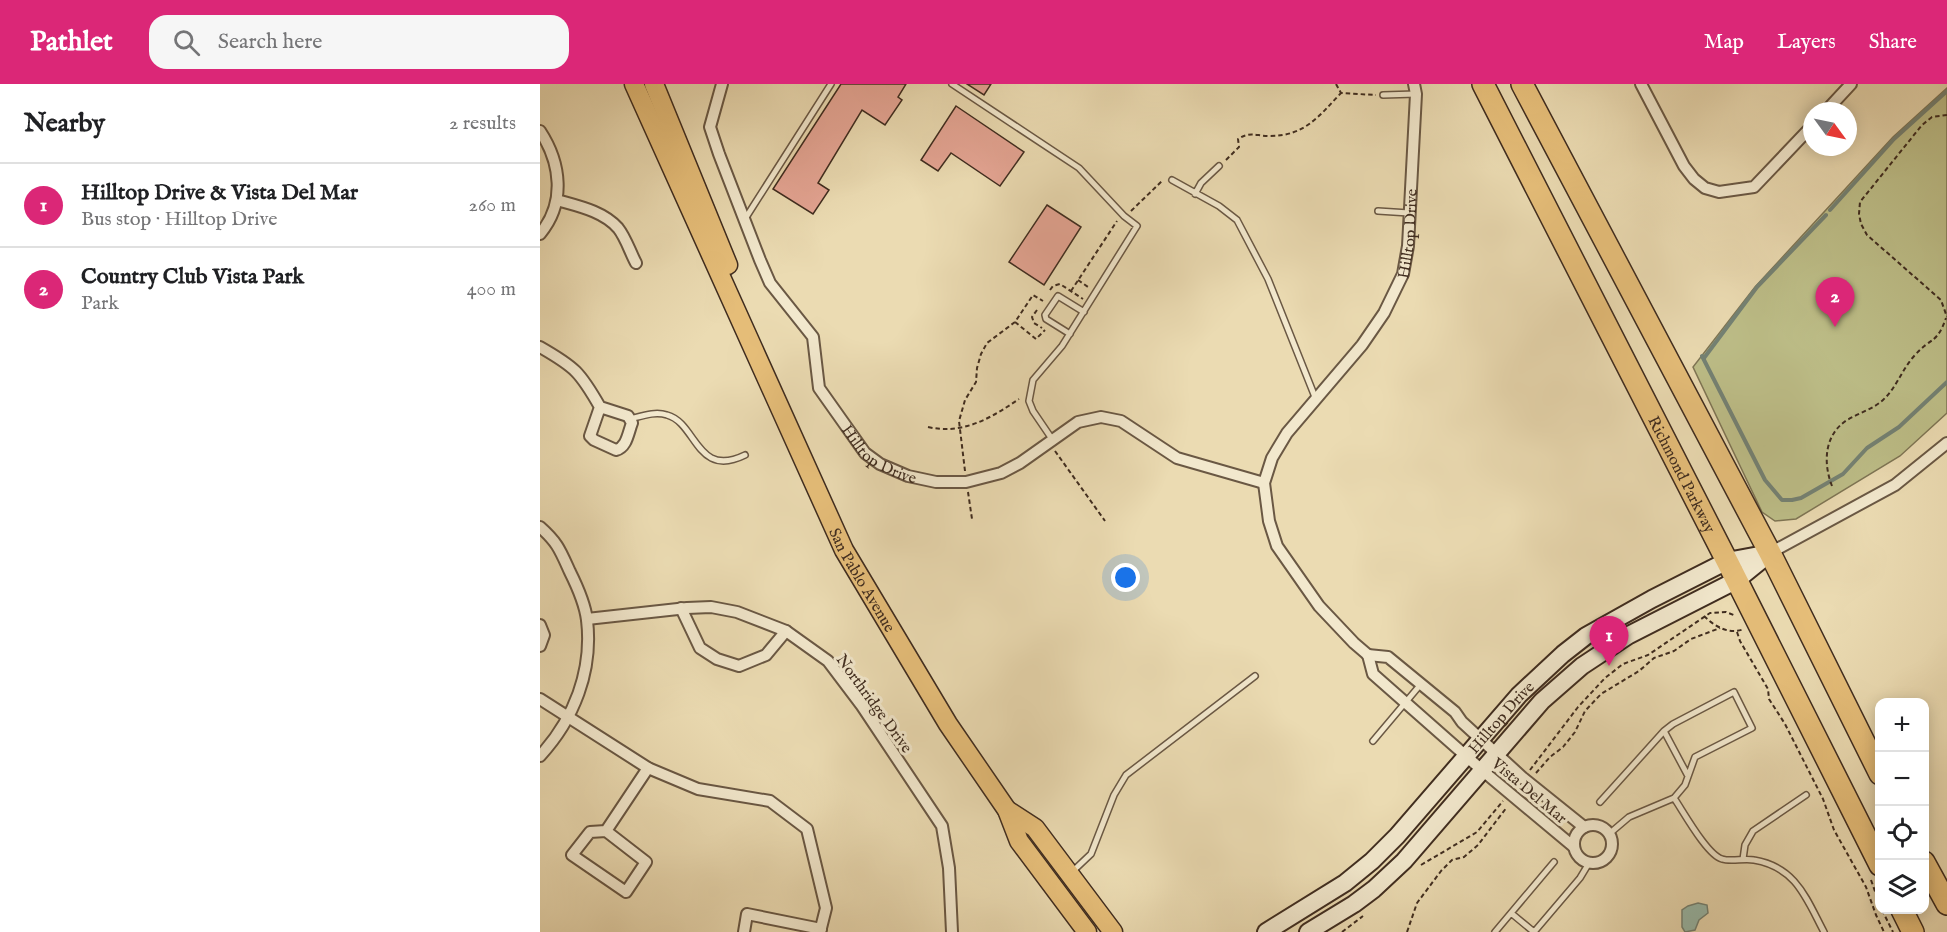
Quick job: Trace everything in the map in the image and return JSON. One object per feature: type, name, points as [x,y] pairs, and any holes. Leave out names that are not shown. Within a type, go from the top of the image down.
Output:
[{"type":"highway","name":"Richmond Parkway","points":[[1483,84],[1877,860]]},
{"type":"highway","points":[[1522,84],[1770,554],[1875,764]]},
{"type":"highway","points":[[1929,871],[1947,904]]},
{"type":"highway","points":[[1904,914],[1913,932]]},
{"type":"main road","name":"San Pablo Avenue","points":[[633,84],[844,550],[948,724],[1007,810],[1019,842],[1087,932]]},
{"type":"main road","name":"San Pablo Avenue","points":[[654,84],[741,299],[747,333]]},
{"type":"main road","name":"Hilltop Drive","points":[[1266,932],[1345,883],[1372,861],[1397,836],[1481,738],[1542,672],[1586,636],[1727,561],[1770,554]]},
{"type":"main road","name":"Hilltop Drive","points":[[1308,932],[1374,889],[1419,844],[1542,701],[1582,666],[1629,635],[1737,580],[1770,554]]},
{"type":"main road","name":"San Pablo Avenue","points":[[1007,810],[1035,828],[1113,932]]},
{"type":"street","name":"Hilltop Drive","points":[[722,84],[710,126],[719,154],[770,283],[813,337],[819,388],[865,453],[880,464],[908,476],[936,482],[966,482],[1001,473],[1020,463],[1078,422],[1101,417],[1121,421],[1177,458],[1264,483]]},
{"type":"street","points":[[1641,84],[1684,166],[1705,188],[1719,192],[1754,187],[1803,135]]},
{"type":"street","points":[[1834,102],[1851,84]]},
{"type":"street","name":"Hilltop Drive","points":[[1368,655],[1354,644],[1318,606],[1277,546],[1269,521],[1264,483],[1272,458],[1282,441],[1315,397],[1362,345],[1384,313],[1403,274],[1408,246],[1415,89]]},
{"type":"street","points":[[540,131],[556,161],[558,178],[557,200],[540,234]]},
{"type":"street","points":[[557,200],[587,209],[606,218],[619,229],[636,263]]},
{"type":"street","points":[[540,347],[561,359],[583,378],[600,407],[628,416],[632,423],[624,447],[616,450],[590,436],[600,407]]},
{"type":"street","name":"Hilltop Drive","points":[[1770,554],[1895,485],[1947,443]]},
{"type":"street","points":[[540,526],[556,541],[577,586],[587,619],[586,674],[568,718],[540,756]]},
{"type":"street","name":"Northridge Drive","points":[[587,619],[681,608],[711,607],[737,612],[786,631],[828,661],[862,706],[942,826],[949,868],[952,932]]},
{"type":"street","points":[[681,608],[700,648],[717,659],[740,666],[766,655],[786,631]]},
{"type":"street","points":[[540,625],[544,635],[540,646]]},
{"type":"street","name":"Vista Del Mar","points":[[1574,848],[1373,674],[1368,655],[1389,657],[1455,712],[1462,722],[1526,780],[1584,827]]},
{"type":"street","points":[[540,699],[648,768],[698,789],[770,801],[807,829],[826,908],[820,931],[747,914],[744,932]]},
{"type":"street","points":[[606,831],[648,768]]},
{"type":"street","points":[[1598,826],[1609,834],[1611,849],[1607,856],[1596,863],[1589,863],[1577,855],[1574,840],[1584,827],[1598,826]]},
{"type":"street","points":[[606,831],[646,862],[626,892],[572,855],[590,832],[606,831]]},
{"type":"lane","points":[[745,220],[831,84]]},
{"type":"lane","points":[[952,84],[1079,168],[1124,216],[1137,226],[1070,334],[1039,371],[1030,389],[1029,400],[1033,411],[1052,439]]},
{"type":"lane","points":[[1383,95],[1415,89]]},
{"type":"lane","points":[[1195,194],[1201,183],[1218,166]]},
{"type":"lane","points":[[1172,180],[1219,206],[1237,220],[1268,279],[1315,397]]},
{"type":"lane","points":[[1378,211],[1410,213]]},
{"type":"lane","points":[[1070,334],[1044,317],[1050,306],[1056,297],[1060,296],[1084,312]]},
{"type":"lane","points":[[630,419],[660,413],[670,415],[694,443],[721,462],[745,455]]},
{"type":"lane","points":[[1070,874],[1091,854],[1114,795],[1126,775],[1255,676]]},
{"type":"lane","points":[[1373,741],[1421,684]]},
{"type":"lane","points":[[1600,802],[1664,731],[1734,692],[1752,728],[1695,757],[1685,785],[1674,798],[1629,817],[1609,834]]},
{"type":"lane","points":[[1664,731],[1688,776]]},
{"type":"lane","points":[[1743,859],[1745,845],[1753,831],[1806,795]]},
{"type":"lane","points":[[1674,798],[1711,852],[1721,859],[1767,862],[1784,871],[1800,886],[1824,932]]},
{"type":"lane","points":[[1495,932],[1554,862]]},
{"type":"lane","points":[[1511,913],[1534,932],[1580,878],[1589,863]]},
{"type":"path","points":[[1336,84],[1341,93]]},
{"type":"path","points":[[1341,93],[1383,95]]},
{"type":"path","points":[[1218,166],[1236,152],[1239,147],[1238,139],[1248,133],[1271,136],[1299,130],[1321,115],[1341,93]]},
{"type":"path","points":[[1832,485],[1826,451],[1838,428],[1847,420],[1881,402],[1892,390],[1915,355],[1935,340],[1947,318],[1941,300],[1867,235],[1859,214],[1860,202],[1922,125],[1932,117],[1947,116]]},
{"type":"path","points":[[1071,291],[1118,220],[1168,176],[1172,180]]},
{"type":"path","points":[[972,519],[959,428],[962,409],[976,382],[977,368],[987,343],[1015,322],[1033,295],[1043,301]]},
{"type":"path","points":[[1015,322],[1036,339],[1044,329],[1051,334]]},
{"type":"path","points":[[1526,780],[1578,707],[1605,678],[1623,664],[1655,650],[1704,616],[1720,628],[1737,632],[1746,628]]},
{"type":"path","points":[[1526,780],[1563,747],[1575,732],[1585,711],[1601,694],[1639,671],[1654,658],[1674,651],[1691,639],[1720,628]]},
{"type":"path","points":[[1737,632],[1768,689],[1769,699],[1785,724],[1823,799],[1834,830],[1866,887],[1884,932]]},
{"type":"path","points":[[1415,870],[1477,832],[1513,795]]},
{"type":"path","points":[[1407,932],[1417,903],[1441,871],[1452,860],[1464,857],[1478,845],[1513,795]]},
{"type":"path","points":[[1342,932],[1369,910]]},
{"type":"path","points":[[1884,914],[1893,932]]},
{"type":"green space","points":[[1947,88],[1947,413],[1900,456],[1796,519],[1775,521],[1762,512],[1693,367],[1755,287],[1893,137]]},
{"type":"shaded area","points":[[1698,903],[1707,905],[1708,913],[1699,920],[1695,930],[1685,932],[1682,927],[1682,910]]},
{"type":"building","points":[[841,84],[906,84],[898,97],[902,100],[885,125],[862,110],[818,183],[829,190],[813,214],[773,189]]},
{"type":"building","points":[[967,84],[991,84],[984,95]]},
{"type":"building","points":[[956,106],[1024,152],[1000,186],[951,153],[938,171],[921,160]]},
{"type":"building","points":[[1047,205],[1081,227],[1044,285],[1009,262]]},
{"type":"waterway","points":[[1830,210],[1894,139],[1947,91]]},
{"type":"waterway","points":[[1704,358],[1757,287],[1826,215]]},
{"type":"waterway","points":[[1702,356],[1765,480],[1782,500],[1801,498],[1843,474],[1867,448],[1899,427],[1947,382]]},
{"type":"place","name":"Country Club Vista Park","points":[[1835,327]]},
{"type":"place","name":"Hilltop Drive & Vista Del Mar","points":[[1609,666]]}]
